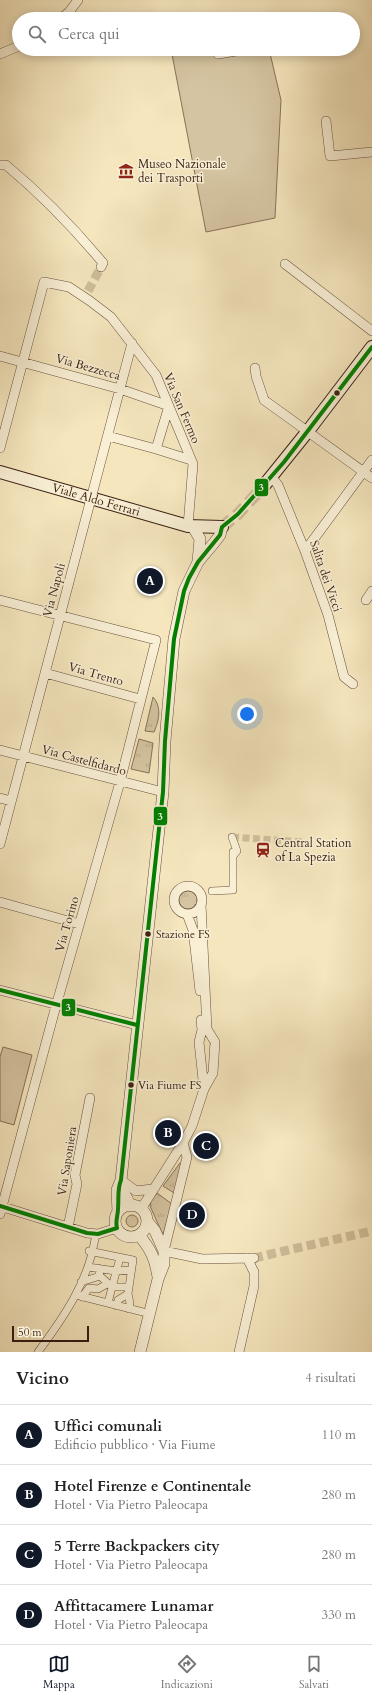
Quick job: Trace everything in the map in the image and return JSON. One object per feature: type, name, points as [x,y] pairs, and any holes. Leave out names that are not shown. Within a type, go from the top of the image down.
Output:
[{"type":"main road","points":[[262,488],[308,432],[372,347]]},
{"type":"main road","name":"Viale Aldo Ferrari","points":[[0,472],[190,526],[222,527]]},
{"type":"street","points":[[69,12],[78,0]]},
{"type":"street","points":[[0,54],[12,49]]},
{"type":"street","points":[[326,121],[330,156],[372,152]]},
{"type":"street","points":[[0,165],[6,165],[62,216],[103,263],[101,267]]},
{"type":"street","points":[[285,264],[372,331]]},
{"type":"street","name":"Via San Fermo","points":[[23,361],[44,282],[69,287],[87,294],[111,318],[156,375],[193,464],[190,526]]},
{"type":"street","name":"Via Napoli","points":[[0,844],[132,343]]},
{"type":"street","name":"Via Bezzecca","points":[[0,356],[23,361],[120,389],[169,406]]},
{"type":"street","points":[[0,448],[23,361]]},
{"type":"street","points":[[255,368],[256,376],[264,400],[372,478]]},
{"type":"street","points":[[156,449],[169,406]]},
{"type":"street","points":[[108,436],[191,460]]},
{"type":"street","points":[[305,551],[372,460]]},
{"type":"street","name":"Salita dei Vicci","points":[[271,476],[278,485],[305,551],[328,615],[344,677],[353,684]]},
{"type":"street","points":[[190,526],[200,539],[198,562]]},
{"type":"street","points":[[121,1180],[125,1195],[146,1216],[147,1222],[144,1230],[139,1235],[132,1237],[126,1236],[119,1232],[115,1222],[118,1212],[117,1190],[121,1180],[163,792],[165,741],[174,639],[184,591],[198,562],[214,544],[222,527]]},
{"type":"street","points":[[366,600],[372,591]]},
{"type":"street","points":[[0,600],[60,616]]},
{"type":"street","name":"Via Torino","points":[[1,1209],[56,1005],[120,782],[156,640],[60,616]]},
{"type":"street","name":"Via Trento","points":[[45,673],[140,699]]},
{"type":"street","name":"Via Castelfidardo","points":[[0,750],[163,792]]},
{"type":"street","points":[[0,798],[11,802]]},
{"type":"street","points":[[212,891],[233,890],[233,854],[237,851],[232,837]]},
{"type":"street","points":[[118,1212],[124,1207],[136,1207],[152,1190],[183,1143],[192,1126],[204,1089],[213,1073],[215,1042],[207,1029],[201,895],[195,888],[186,886],[177,890],[174,898],[175,907],[182,913],[187,914],[196,912],[201,904]]},
{"type":"street","points":[[0,902],[80,924]]},
{"type":"street","points":[[187,914],[193,930],[200,984],[201,1034],[199,1042],[204,1089]]},
{"type":"street","points":[[0,990],[137,1025]]},
{"type":"street","points":[[201,1034],[206,1033],[212,1036]]},
{"type":"street","name":"Via Saponiera","points":[[68,1228],[77,1184],[74,1175],[90,1098]]},
{"type":"street","points":[[140,1352],[158,1279],[164,1264],[164,1251],[187,1157],[183,1143]]},
{"type":"street","points":[[121,1180],[136,1191],[152,1190]]},
{"type":"street","points":[[1,1209],[68,1228],[98,1234],[117,1228]]},
{"type":"street","points":[[147,1222],[155,1231],[164,1251]]},
{"type":"street","points":[[139,1235],[153,1255],[158,1279]]},
{"type":"street","points":[[79,1296],[81,1282],[88,1267],[95,1239]]},
{"type":"street","points":[[164,1251],[202,1259],[251,1258],[254,1272],[254,1286],[239,1352]]},
{"type":"street","points":[[91,1252],[133,1260],[128,1290],[130,1304],[128,1309]]},
{"type":"street","points":[[108,1303],[110,1285],[120,1258]]},
{"type":"street","points":[[88,1267],[116,1271],[131,1270]]},
{"type":"street","points":[[98,1268],[100,1276],[110,1285],[128,1290]]},
{"type":"street","points":[[81,1282],[100,1276]]},
{"type":"street","points":[[40,1352],[79,1296],[89,1288],[98,1289],[110,1285]]},
{"type":"street","points":[[117,1306],[118,1300],[128,1290]]},
{"type":"street","points":[[79,1296],[143,1312]]},
{"type":"green space","points":[[172,56],[271,56],[281,100],[275,218],[206,232]]},
{"type":"green space","points":[[153,697],[159,710],[154,732],[145,731]]},
{"type":"green space","points":[[139,739],[153,743],[149,773],[131,769]]},
{"type":"green space","points":[[184,891],[192,891],[197,896],[195,907],[192,909],[184,909],[179,904],[179,896]]},
{"type":"green space","points":[[3,1047],[32,1055],[14,1125],[0,1121],[0,1057]]},
{"type":"green space","points":[[180,1163],[181,1166],[174,1193],[163,1186]]},
{"type":"green space","points":[[157,1193],[172,1204],[163,1235],[150,1206],[151,1201]]},
{"type":"green space","points":[[130,1215],[134,1215],[138,1221],[134,1227],[130,1227],[126,1223],[126,1219]]},
{"type":"tunnel","points":[[88,291],[101,267]]},
{"type":"tunnel","points":[[222,527],[238,514],[262,488]]},
{"type":"tunnel","points":[[232,837],[304,842]]},
{"type":"tunnel","points":[[254,1258],[372,1231]]},
{"type":"transit line","name":"3","points":[[0,1206],[87,1233],[98,1234],[117,1228],[116,1223],[119,1191],[163,792],[165,741],[174,639],[184,591],[198,562],[220,535],[222,527],[238,514],[284,462],[372,347]]},
{"type":"transit line","name":"3","points":[[0,990],[137,1025]]},
{"type":"place","name":"Museo Nazionale dei Trasporti","points":[[126,171]]},
{"type":"place","name":"Uffici comunali","points":[[150,581]]},
{"type":"place","name":"Central Station of La Spezia","points":[[263,850]]},
{"type":"place","name":"Stazione FS","points":[[148,934]]},
{"type":"place","name":"Via Fiume FS","points":[[131,1085]]},
{"type":"place","name":"Hotel Firenze e Continentale","points":[[168,1133]]},
{"type":"place","name":"5 Terre Backpackers city","points":[[206,1146]]},
{"type":"place","name":"Affittacamere Lunamar","points":[[192,1215]]}]
